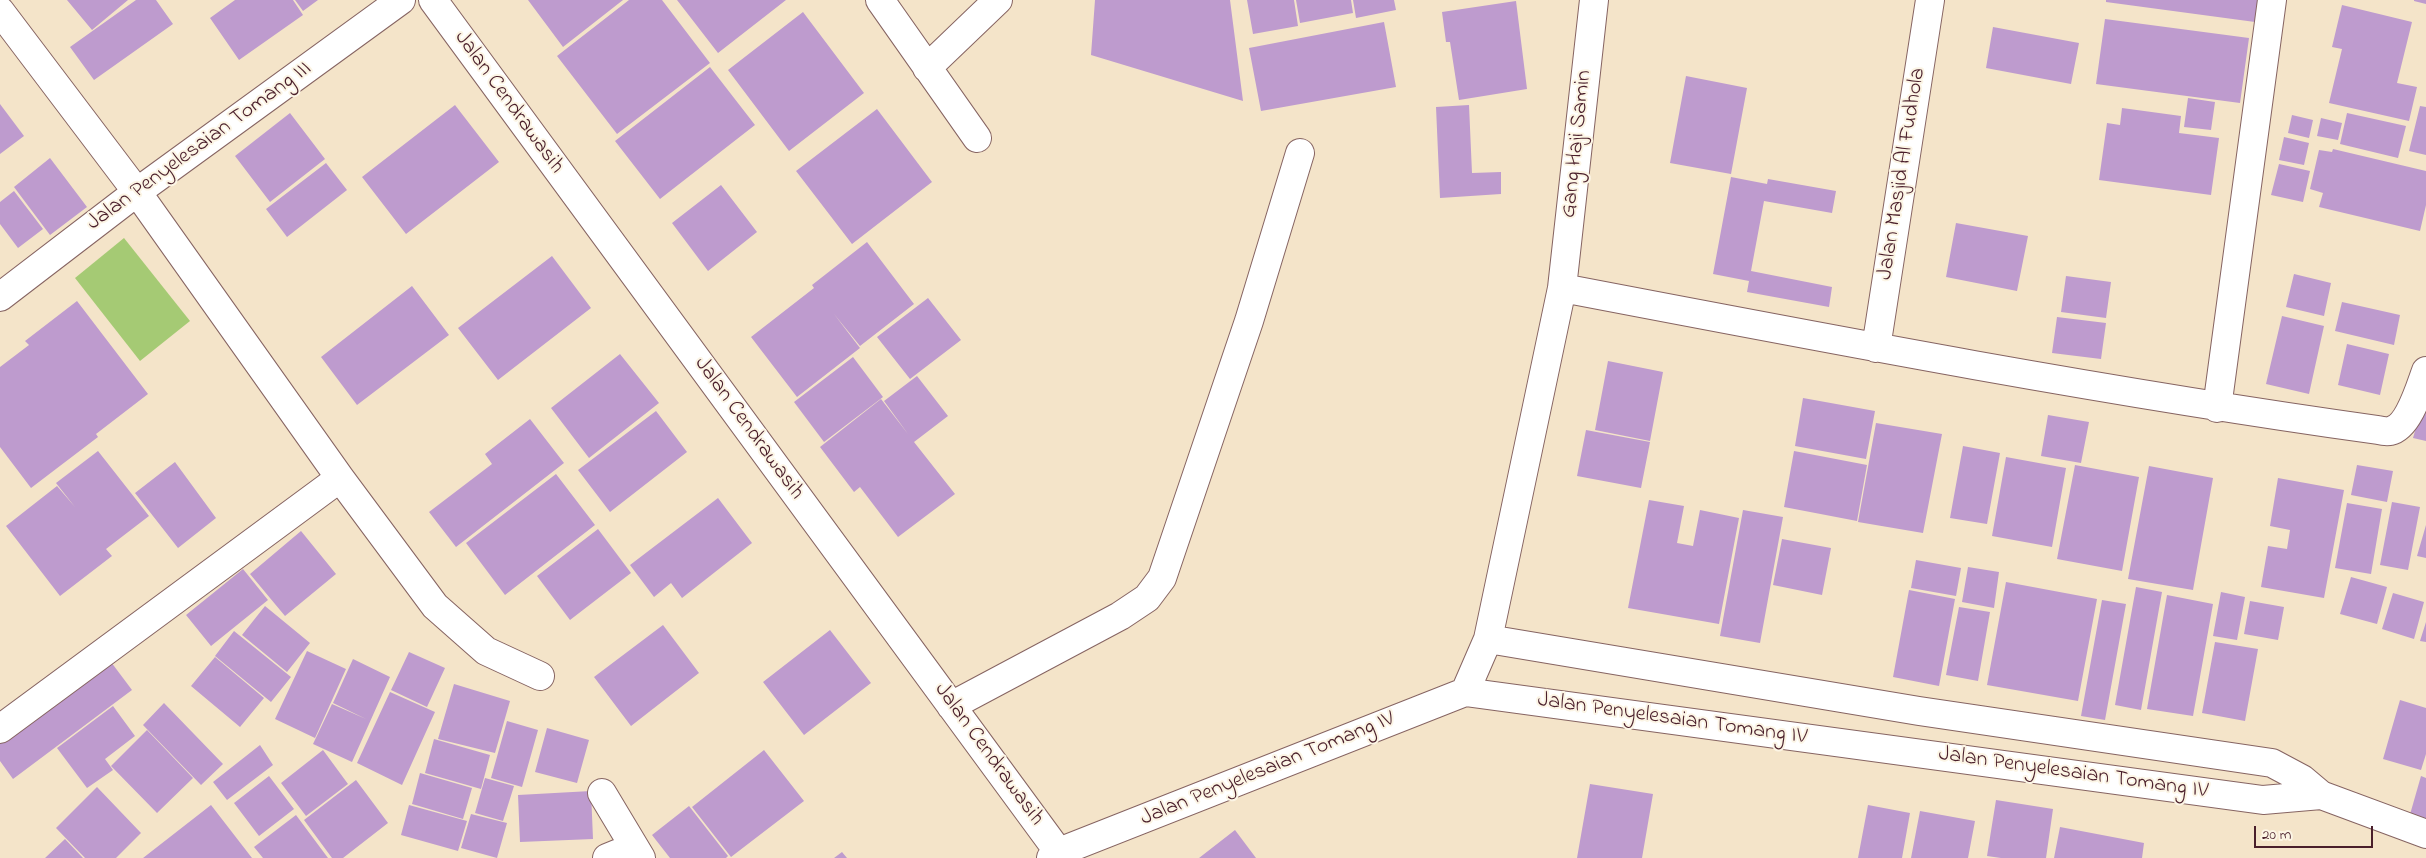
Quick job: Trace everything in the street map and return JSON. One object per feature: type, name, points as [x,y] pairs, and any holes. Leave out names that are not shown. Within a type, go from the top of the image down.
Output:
[{"type":"street","name":"Jalan Penyelesaian Tomang III","points":[[0,296],[137,192],[401,0]]},
{"type":"street","name":"Jalan Cendrawasih","points":[[433,0],[952,706],[1058,856]]},
{"type":"street","points":[[880,0],[977,138]]},
{"type":"street","points":[[926,68],[998,0]]},
{"type":"street","name":"Gang Haji Samin","points":[[1488,639],[1562,288],[1594,0]]},
{"type":"street","name":"Jalan Masjid Al Fudhola","points":[[1876,348],[1930,0]]},
{"type":"street","points":[[2216,408],[2272,0]]},
{"type":"street","points":[[0,11],[137,192],[340,478],[435,606],[486,651],[540,676]]},
{"type":"street","points":[[952,706],[1120,616],[1147,598],[1162,578],[1250,321],[1300,153]]},
{"type":"street","points":[[1562,288],[1876,348],[2216,408],[2390,431],[2399,426],[2407,416],[2426,371]]},
{"type":"street","points":[[0,729],[340,478]]},
{"type":"street","points":[[1465,692],[1488,639]]},
{"type":"street","name":"Jalan Penyelesaian Tomang IV","points":[[1488,639],[1919,711],[2272,763],[2302,779],[2322,795],[2426,834]]},
{"type":"street","name":"Jalan Penyelesaian Tomang IV","points":[[1058,856],[1465,692],[2263,800],[2322,795]]},
{"type":"street","points":[[602,793],[637,853],[607,858]]},
{"type":"green space","points":[[124,238],[190,321],[140,361],[75,278]]},
{"type":"building","points":[[67,0],[128,0],[92,30]]},
{"type":"building","points":[[136,0],[156,0],[173,24],[94,80],[70,47]]},
{"type":"building","points":[[235,0],[293,0],[303,15],[239,60],[210,18]]},
{"type":"building","points":[[295,0],[318,0],[303,11]]},
{"type":"building","points":[[528,0],[623,0],[563,47]]},
{"type":"building","points":[[629,0],[662,0],[710,63],[617,134],[557,56]]},
{"type":"building","points":[[677,0],[786,0],[718,53]]},
{"type":"building","points":[[1095,0],[1230,0],[1243,101],[1091,55]]},
{"type":"building","points":[[1247,0],[1294,0],[1298,26],[1253,34]]},
{"type":"building","points":[[1296,0],[1351,0],[1353,13],[1300,23]]},
{"type":"building","points":[[1353,0],[1394,0],[1396,10],[1356,18]]},
{"type":"building","points":[[2106,0],[2258,0],[2255,22],[2106,2]]},
{"type":"building","points":[[2426,0],[2426,4],[2414,1]]},
{"type":"building","points":[[1516,1],[1527,89],[1459,100],[1450,42],[1446,42],[1442,12]]},
{"type":"building","points":[[2342,5],[2412,22],[2397,83],[2417,87],[2409,121],[2329,103],[2342,49],[2332,47]]},
{"type":"building","points":[[803,12],[864,93],[789,151],[728,70]]},
{"type":"building","points":[[2105,19],[2249,38],[2240,103],[2096,84]]},
{"type":"building","points":[[1384,22],[1396,87],[1261,111],[1249,48]]},
{"type":"building","points":[[1993,27],[2079,43],[2071,84],[1986,68]]},
{"type":"building","points":[[710,67],[755,125],[660,199],[615,141]]},
{"type":"building","points":[[1686,76],[1747,88],[1731,174],[1670,163]]},
{"type":"building","points":[[2188,98],[2215,102],[2211,130],[2184,127]]},
{"type":"building","points":[[0,104],[24,136],[0,154]]},
{"type":"building","points":[[455,105],[499,162],[406,234],[362,177]]},
{"type":"building","points":[[1469,105],[1472,173],[1501,172],[1501,194],[1440,198],[1436,107]]},
{"type":"building","points":[[2420,106],[2426,107],[2426,155],[2409,151]]},
{"type":"building","points":[[2122,108],[2181,116],[2179,133],[2219,138],[2211,195],[2099,180],[2107,123],[2120,125]]},
{"type":"building","points":[[877,109],[932,182],[852,244],[796,171]]},
{"type":"building","points":[[290,113],[325,159],[270,202],[235,156]]},
{"type":"building","points":[[2347,113],[2406,126],[2398,158],[2340,144]]},
{"type":"building","points":[[2292,115],[2313,120],[2309,138],[2288,133]]},
{"type":"building","points":[[2321,118],[2342,123],[2338,140],[2317,136]]},
{"type":"building","points":[[2284,137],[2309,143],[2304,165],[2279,160]]},
{"type":"building","points":[[2333,149],[2426,171],[2426,205],[2420,231],[2319,207],[2323,193],[2310,189],[2319,150],[2332,152]]},
{"type":"building","points":[[50,158],[87,207],[50,235],[14,187]]},
{"type":"building","points":[[326,163],[347,190],[287,237],[266,209]]},
{"type":"building","points":[[2279,164],[2310,171],[2303,202],[2271,195]]},
{"type":"building","points":[[1731,177],[1767,184],[1768,179],[1836,191],[1832,213],[1764,201],[1751,271],[1832,287],[1829,307],[1747,292],[1749,281],[1713,274]]},
{"type":"building","points":[[721,185],[757,232],[708,271],[672,223]]},
{"type":"building","points":[[14,191],[43,229],[18,248],[0,224],[0,202]]},
{"type":"building","points":[[1956,223],[2028,236],[2017,291],[1946,277]]},
{"type":"building","points":[[867,242],[914,304],[860,346],[834,314],[860,348],[797,397],[751,337],[814,288],[812,285]]},
{"type":"building","points":[[552,256],[591,308],[498,380],[458,328]]},
{"type":"building","points":[[2294,274],[2331,283],[2324,316],[2286,307]]},
{"type":"building","points":[[2066,276],[2111,282],[2106,318],[2061,312]]},
{"type":"building","points":[[412,286],[449,335],[357,405],[321,357]]},
{"type":"building","points":[[928,298],[961,340],[910,379],[877,337]]},
{"type":"building","points":[[77,301],[148,394],[96,434],[98,437],[31,488],[0,447],[0,367],[29,345],[25,341]]},
{"type":"building","points":[[2342,302],[2400,315],[2394,345],[2335,331]]},
{"type":"building","points":[[2282,316],[2324,326],[2309,394],[2266,384]]},
{"type":"building","points":[[2057,317],[2106,323],[2101,359],[2052,353]]},
{"type":"building","points":[[2347,344],[2389,354],[2380,395],[2338,385]]},
{"type":"building","points":[[620,354],[659,403],[589,458],[551,408]]},
{"type":"building","points":[[853,357],[883,397],[824,442],[794,402]]},
{"type":"building","points":[[1608,361],[1663,372],[1650,441],[1595,430]]},
{"type":"building","points":[[917,376],[948,416],[914,442],[955,494],[898,537],[860,487],[854,492],[820,447],[881,399],[908,434],[884,401]]},
{"type":"building","points":[[2426,392],[2426,441],[2413,438]]},
{"type":"building","points":[[1803,398],[1875,411],[1866,459],[1795,446]]},
{"type":"building","points":[[656,411],[687,452],[610,512],[578,470]]},
{"type":"building","points":[[2048,415],[2089,422],[2081,463],[2041,456]]},
{"type":"building","points":[[530,419],[564,463],[456,547],[429,512],[492,464],[485,454]]},
{"type":"building","points":[[1876,423],[1942,434],[1923,533],[1858,522]]},
{"type":"building","points":[[1586,430],[1650,442],[1641,488],[1577,476]]},
{"type":"building","points":[[1963,446],[2000,453],[1987,524],[1950,518]]},
{"type":"building","points":[[98,451],[149,516],[106,549],[112,556],[60,596],[6,526],[57,486],[75,507],[56,483]]},
{"type":"building","points":[[1794,451],[1867,465],[1857,521],[1784,507]]},
{"type":"building","points":[[2006,457],[2066,468],[2052,547],[1992,536]]},
{"type":"building","points":[[175,462],[216,518],[178,548],[135,493]]},
{"type":"building","points":[[2075,465],[2139,477],[2122,571],[2057,559]]},
{"type":"building","points":[[2357,465],[2393,471],[2387,502],[2351,495]]},
{"type":"building","points":[[2149,466],[2213,478],[2193,590],[2128,579]]},
{"type":"building","points":[[556,474],[595,525],[505,595],[466,543]]},
{"type":"building","points":[[2278,478],[2344,490],[2324,598],[2261,587],[2268,546],[2287,549],[2290,530],[2270,526]]},
{"type":"building","points":[[718,498],[752,543],[682,598],[671,583],[654,597],[630,565]]},
{"type":"building","points":[[1649,500],[1684,506],[1677,543],[1693,546],[1700,510],[1739,518],[1719,624],[1628,608]]},
{"type":"building","points":[[2392,502],[2420,507],[2408,570],[2380,565]]},
{"type":"building","points":[[2347,503],[2382,509],[2371,574],[2335,568]]},
{"type":"building","points":[[1743,510],[1783,517],[1760,643],[1720,636]]},
{"type":"building","points":[[2426,525],[2426,558],[2417,556]]},
{"type":"building","points":[[598,529],[631,573],[570,620],[537,576]]},
{"type":"building","points":[[301,531],[336,574],[285,616],[250,574]]},
{"type":"building","points":[[1782,539],[1831,548],[1822,595],[1773,585]]},
{"type":"building","points":[[1916,560],[1961,568],[1956,596],[1911,588]]},
{"type":"building","points":[[1968,567],[1999,572],[1994,608],[1962,602]]},
{"type":"building","points":[[243,569],[268,600],[211,646],[186,615]]},
{"type":"building","points":[[2351,577],[2387,587],[2377,624],[2340,614]]},
{"type":"building","points":[[2006,582],[2097,599],[2078,701],[1987,685]]},
{"type":"building","points":[[2136,587],[2162,592],[2141,710],[2115,705]]},
{"type":"building","points":[[1909,590],[1955,599],[1939,686],[1893,677]]},
{"type":"building","points":[[2221,592],[2245,597],[2237,640],[2213,636]]},
{"type":"building","points":[[2393,593],[2424,602],[2414,639],[2382,629]]},
{"type":"building","points":[[2167,595],[2213,604],[2193,716],[2147,709]]},
{"type":"building","points":[[2102,600],[2126,604],[2105,720],[2081,716]]},
{"type":"building","points":[[2250,601],[2284,607],[2278,640],[2244,634]]},
{"type":"building","points":[[265,606],[310,643],[287,672],[242,635]]},
{"type":"building","points":[[1959,607],[1990,612],[1978,681],[1946,675]]},
{"type":"building","points":[[2426,622],[2426,642],[2420,641]]},
{"type":"building","points":[[663,625],[699,673],[631,726],[594,677]]},
{"type":"building","points":[[830,630],[871,683],[804,735],[763,682]]},
{"type":"building","points":[[234,631],[291,677],[271,702],[215,656]]},
{"type":"building","points":[[2215,642],[2258,649],[2245,721],[2202,713]]},
{"type":"building","points":[[307,651],[346,669],[315,738],[275,719]]},
{"type":"building","points":[[409,652],[445,668],[427,707],[391,690]]},
{"type":"building","points":[[215,657],[264,698],[240,727],[191,686]]},
{"type":"building","points":[[108,658],[132,690],[13,779],[0,761],[0,738]]},
{"type":"building","points":[[353,659],[390,677],[352,762],[313,744],[332,704],[366,719],[333,703]]},
{"type":"building","points":[[454,684],[510,701],[495,753],[438,739]]},
{"type":"building","points":[[390,692],[435,712],[402,785],[357,763]]},
{"type":"building","points":[[2400,700],[2426,708],[2426,754],[2421,770],[2383,759]]},
{"type":"building","points":[[164,703],[223,764],[201,785],[143,725]]},
{"type":"building","points":[[113,706],[135,736],[105,759],[113,770],[87,788],[57,748]]},
{"type":"building","points":[[507,721],[538,730],[522,787],[491,778]]},
{"type":"building","points":[[547,728],[589,740],[577,783],[535,772]]},
{"type":"building","points":[[147,730],[193,778],[157,813],[111,766]]},
{"type":"building","points":[[434,739],[490,755],[481,789],[425,773]]},
{"type":"building","points":[[260,745],[273,765],[227,800],[213,782]]},
{"type":"building","points":[[323,750],[348,784],[306,816],[281,783]]},
{"type":"building","points":[[764,750],[804,801],[731,857],[692,807]]},
{"type":"building","points":[[420,773],[472,788],[463,819],[412,804]]},
{"type":"building","points":[[269,776],[294,809],[259,836],[234,803]]},
{"type":"building","points":[[2421,776],[2426,778],[2426,831],[2407,825]]},
{"type":"building","points":[[485,778],[514,786],[503,821],[475,813]]},
{"type":"building","points":[[356,780],[388,823],[343,858],[332,858],[304,820]]},
{"type":"building","points":[[1590,784],[1653,794],[1642,858],[1577,858]]},
{"type":"building","points":[[97,787],[141,833],[116,858],[85,858],[56,828]]},
{"type":"building","points":[[591,791],[593,839],[520,842],[518,795]]},
{"type":"building","points":[[1996,800],[2053,809],[2046,858],[2001,858],[1987,856]]},
{"type":"building","points":[[211,805],[252,858],[143,858]]},
{"type":"building","points":[[409,805],[467,821],[458,851],[401,835]]},
{"type":"building","points":[[1868,805],[1910,813],[1902,858],[1858,858]]},
{"type":"building","points":[[689,806],[728,856],[726,858],[670,858],[652,835]]},
{"type":"building","points":[[1920,811],[1975,821],[1968,858],[1911,858]]},
{"type":"building","points":[[471,814],[507,823],[497,858],[461,848]]},
{"type":"building","points":[[296,815],[328,858],[263,858],[254,847]]},
{"type":"building","points":[[2060,827],[2144,843],[2142,858],[2054,858]]},
{"type":"building","points":[[1235,830],[1256,858],[1199,858]]},
{"type":"building","points":[[65,839],[83,858],[45,858]]},
{"type":"building","points":[[842,852],[847,858],[834,858]]}]
